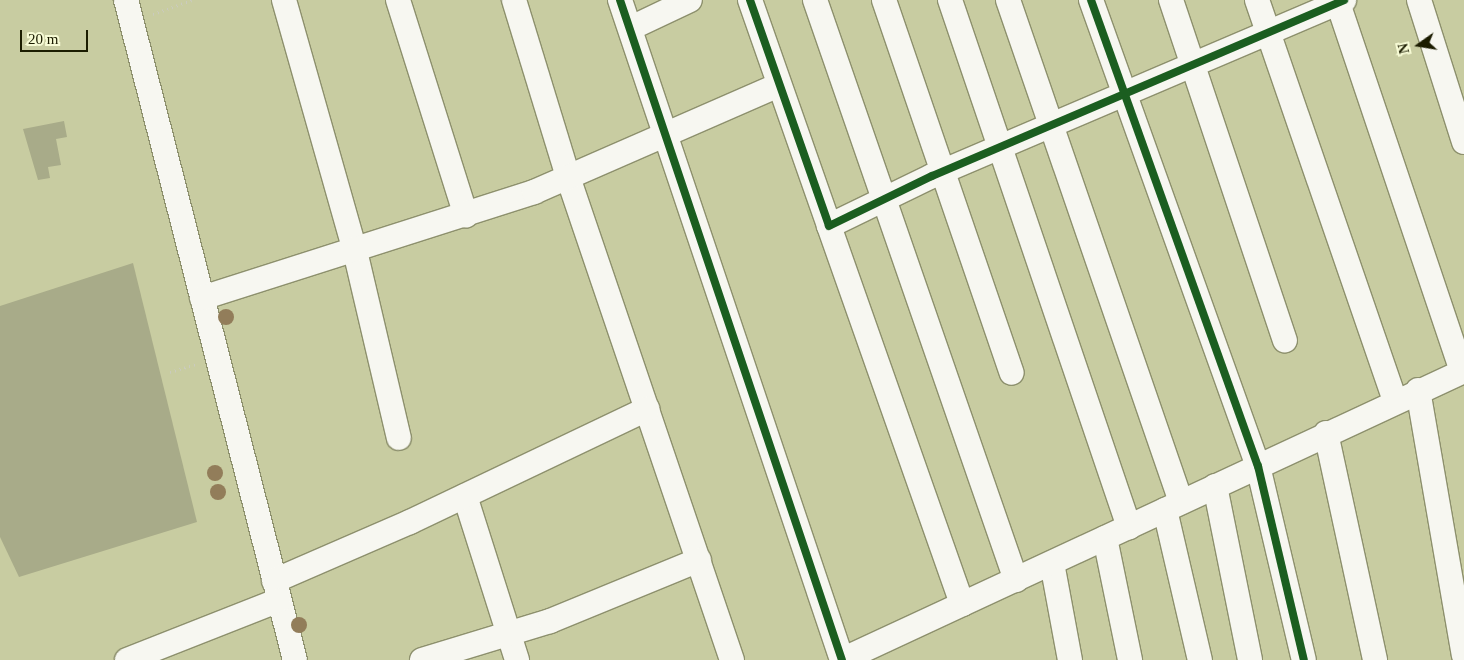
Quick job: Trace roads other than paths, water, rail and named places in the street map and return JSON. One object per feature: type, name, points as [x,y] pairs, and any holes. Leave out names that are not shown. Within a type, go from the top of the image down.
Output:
[{"type":"street","points":[[284,0],[355,251],[399,438]]},
{"type":"street","points":[[398,0],[466,216]]},
{"type":"street","points":[[514,0],[568,178],[732,660]]},
{"type":"street","points":[[620,0],[668,134],[725,320],[842,660],[1418,390],[1463,371],[1339,1],[943,171],[828,226]]},
{"type":"street","points":[[631,28],[690,0]]},
{"type":"street","points":[[750,0],[962,604]]},
{"type":"street","points":[[816,0],[882,200],[1016,580]]},
{"type":"street","points":[[884,0],[1012,373]]},
{"type":"street","points":[[950,0],[1129,527]]},
{"type":"street","points":[[1008,0],[1173,506],[1200,660]]},
{"type":"street","points":[[1091,0],[1258,466],[1304,660]]},
{"type":"street","points":[[1171,0],[1191,66],[1285,340]]},
{"type":"street","points":[[1256,0],[1395,401]]},
{"type":"street","points":[[1419,0],[1464,142]]},
{"type":"street","points":[[129,11],[295,660]]},
{"type":"street","points":[[202,298],[466,216],[568,178],[779,85]]},
{"type":"street","points":[[1418,390],[1464,655]]},
{"type":"street","points":[[127,660],[277,590],[465,496],[647,410]]},
{"type":"street","points":[[1326,433],[1376,660]]},
{"type":"street","points":[[1215,486],[1250,660]]},
{"type":"street","points":[[465,496],[516,660]]},
{"type":"street","points":[[1105,538],[1130,660]]},
{"type":"street","points":[[422,660],[508,634],[699,560]]},
{"type":"street","points":[[1052,563],[1070,660]]}]
